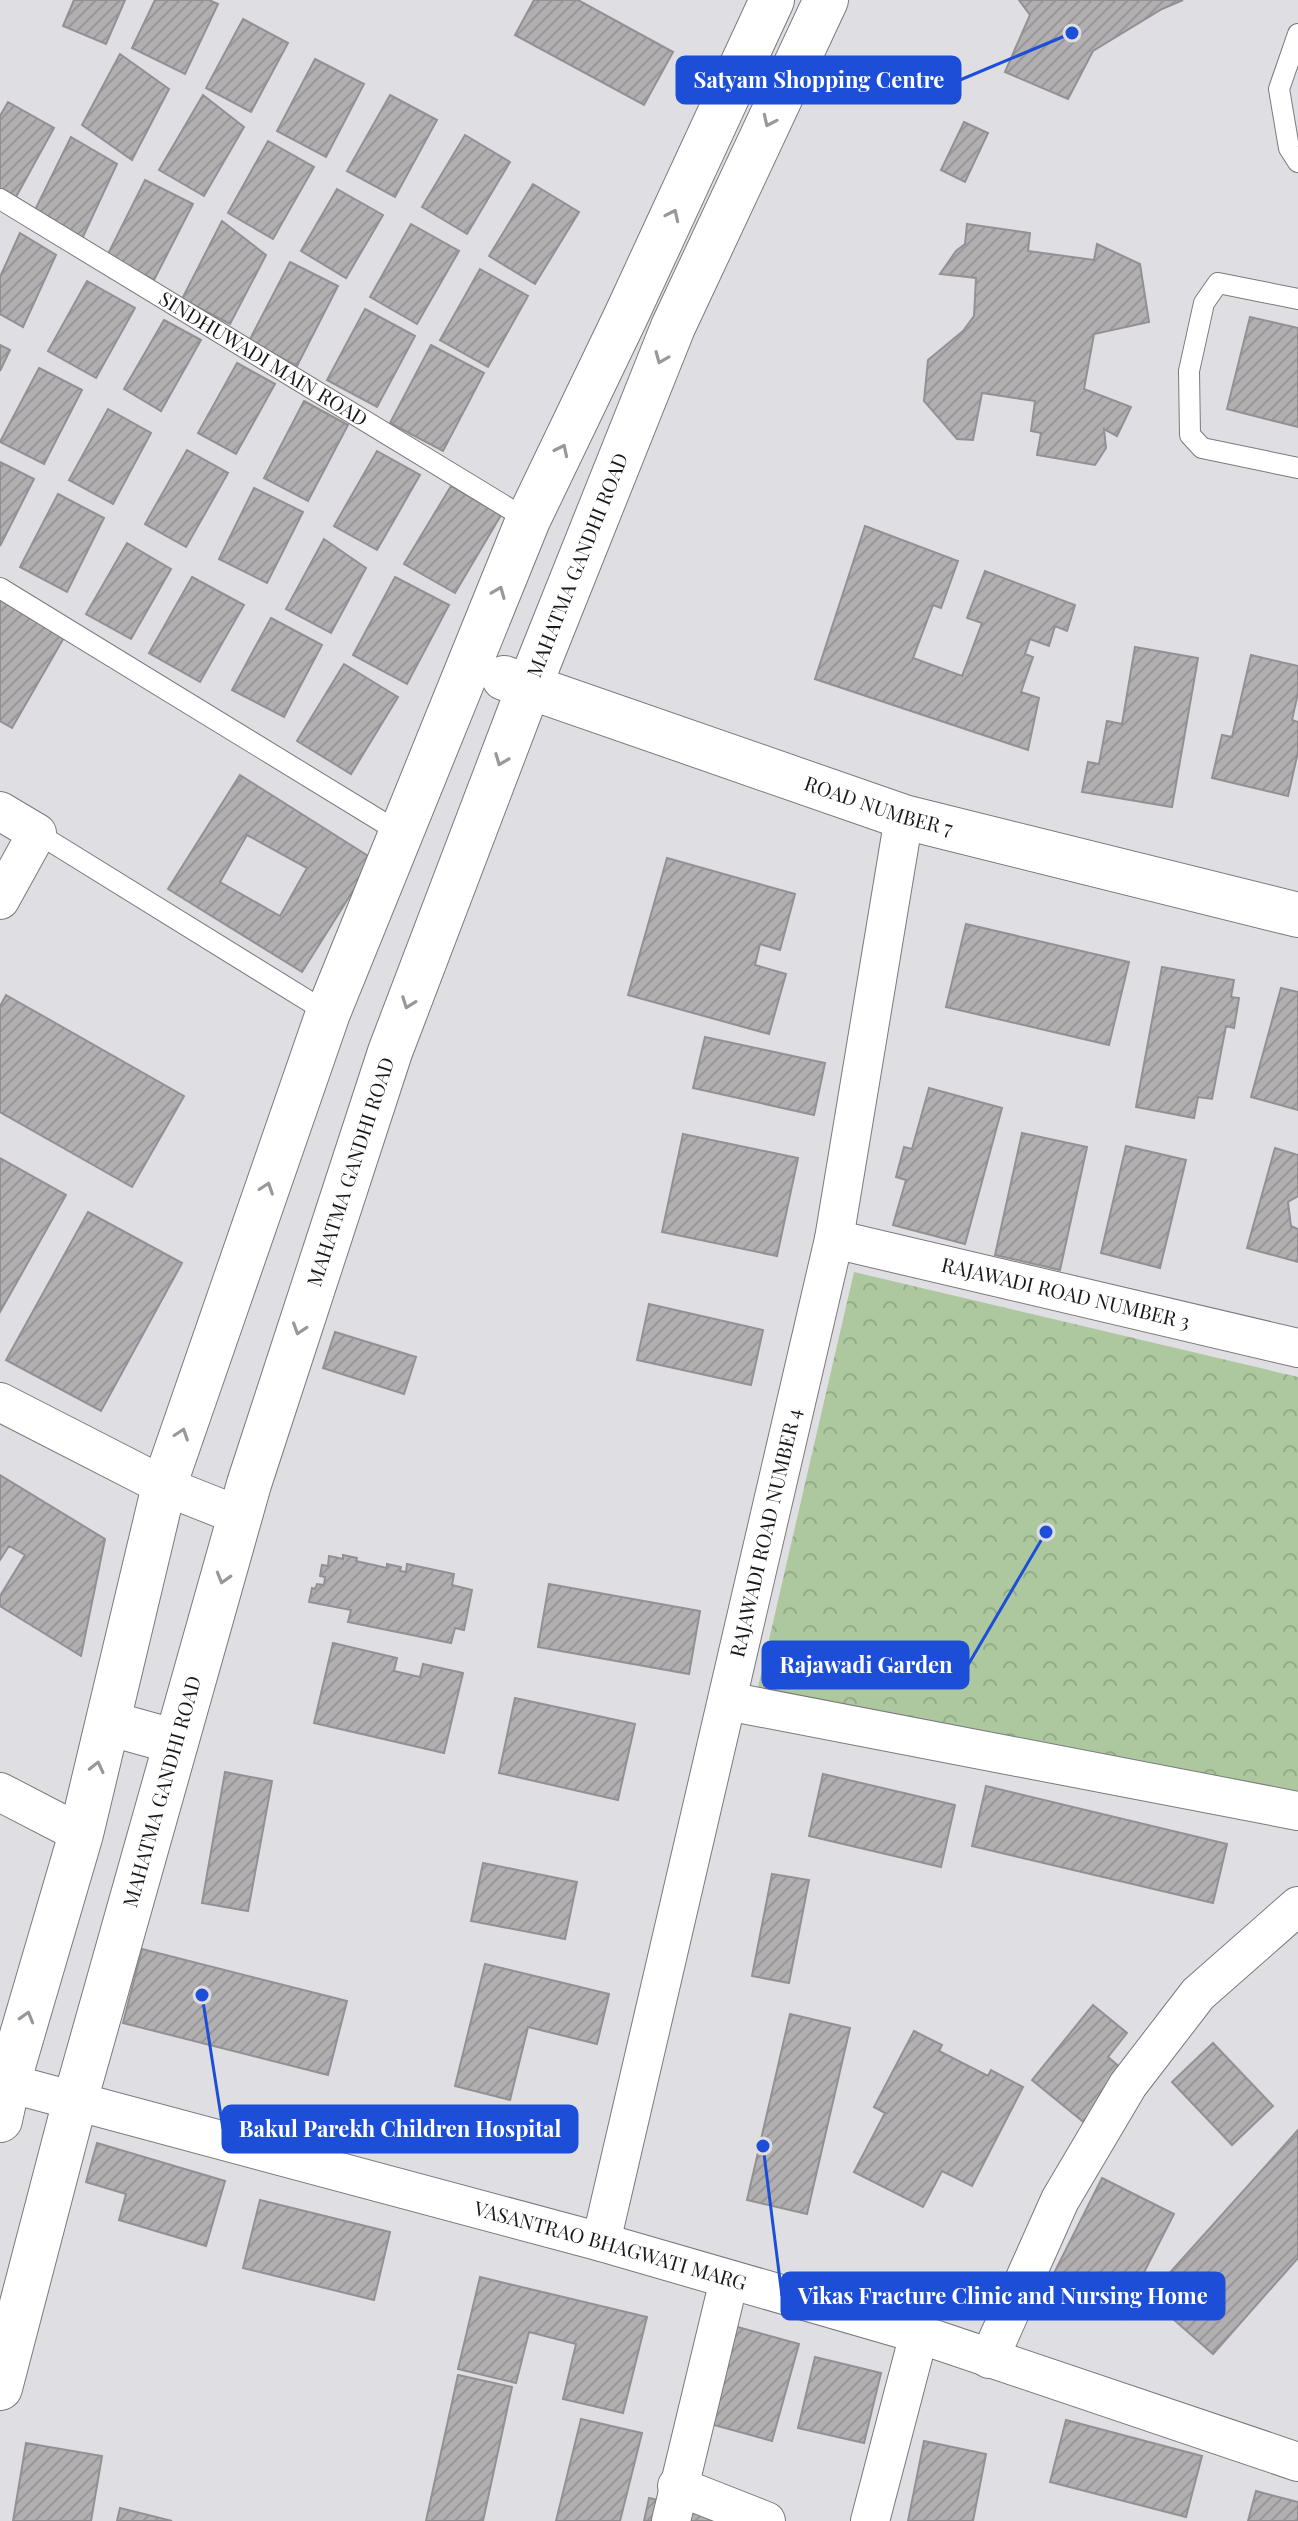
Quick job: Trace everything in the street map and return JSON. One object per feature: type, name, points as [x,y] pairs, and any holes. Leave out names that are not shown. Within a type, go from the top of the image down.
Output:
[{"type":"street","points":[[4,2101],[81,1834],[164,1486],[328,1013],[528,520],[772,0]]},
{"type":"street","name":"MAHATMA GANDHI ROAD","points":[[0,2385],[75,2101],[240,1516],[390,1052],[529,687],[673,327],[826,0]]},
{"type":"street","name":"ROAD NUMBER 7","points":[[470,664],[904,817],[1298,915]]},
{"type":"street","points":[[0,811],[37,833],[0,900]]},
{"type":"street","name":"RAJAWADI ROAD NUMBER 4","points":[[601,2242],[834,1239],[904,817]]},
{"type":"street","name":"RAJAWADI ROAD NUMBER 3","points":[[834,1239],[1298,1348]]},
{"type":"street","points":[[0,1402],[164,1486],[240,1516]]},
{"type":"street","points":[[727,1701],[1298,1811]]},
{"type":"street","points":[[108,1723],[176,1742]]},
{"type":"street","points":[[0,1792],[81,1834]]},
{"type":"street","points":[[989,2359],[1060,2200],[1128,2085],[1198,1994],[1298,1906]]},
{"type":"street","name":"VASANTRAO BHAGWATI MARG","points":[[4,2101],[75,2101],[601,2242],[919,2334],[1298,2462]]},
{"type":"street","points":[[729,2280],[674,2504],[766,2521]]},
{"type":"street","points":[[870,2521],[919,2334]]},
{"type":"lane","points":[[1298,34],[1279,89],[1289,148],[1298,162]]},
{"type":"lane","name":"SINDHUWADI MAIN ROAD","points":[[0,199],[528,520]]},
{"type":"lane","points":[[1298,299],[1218,283],[1204,303],[1189,371],[1190,435],[1202,448],[1298,468]]},
{"type":"lane","points":[[0,588],[402,834]]},
{"type":"lane","points":[[37,833],[328,1013]]},
{"type":"green space","points":[[854,1272],[1298,1377],[1298,1808],[758,1687]]},
{"type":"building","points":[[74,0],[125,0],[106,44],[63,26]]},
{"type":"building","points":[[155,0],[209,0],[218,4],[185,74],[132,48]]},
{"type":"building","points":[[534,0],[578,0],[673,52],[644,105],[515,35]]},
{"type":"building","points":[[1019,0],[1183,0],[1162,9],[1093,51],[1068,99],[1005,72],[1030,15]]},
{"type":"building","points":[[243,19],[288,43],[251,112],[206,88]]},
{"type":"building","points":[[120,54],[169,89],[132,160],[82,125]]},
{"type":"building","points":[[315,59],[364,84],[326,157],[277,131]]},
{"type":"building","points":[[203,95],[244,127],[204,196],[159,170]]},
{"type":"building","points":[[390,95],[437,120],[395,197],[347,171]]},
{"type":"building","points":[[8,102],[54,128],[16,197],[0,188],[0,116]]},
{"type":"building","points":[[964,122],[988,133],[965,182],[941,170]]},
{"type":"building","points":[[465,135],[510,162],[467,234],[422,207]]},
{"type":"building","points":[[71,137],[117,164],[81,241],[35,210]]},
{"type":"building","points":[[268,141],[314,167],[273,239],[228,213]]},
{"type":"building","points":[[145,180],[193,204],[154,280],[107,256]]},
{"type":"building","points":[[533,184],[579,212],[535,284],[489,256]]},
{"type":"building","points":[[337,189],[383,215],[346,278],[301,251]]},
{"type":"building","points":[[222,221],[266,255],[230,324],[182,299]]},
{"type":"building","points":[[411,224],[459,251],[417,324],[370,297]]},
{"type":"building","points":[[967,224],[1030,233],[1028,251],[1094,260],[1097,244],[1140,264],[1149,322],[1094,334],[1084,389],[1131,407],[1117,436],[1104,429],[1106,448],[1095,465],[1037,455],[1041,433],[1031,431],[1035,401],[982,393],[973,440],[957,439],[924,401],[928,360],[963,331],[974,316],[976,278],[940,274],[956,251],[965,244]]},
{"type":"building","points":[[20,233],[56,255],[23,327],[0,314],[0,277]]},
{"type":"building","points":[[290,262],[338,286],[297,366],[249,341]]},
{"type":"building","points":[[480,269],[528,296],[488,367],[440,340]]},
{"type":"building","points":[[87,281],[135,308],[96,378],[48,351]]},
{"type":"building","points":[[365,309],[415,336],[377,407],[327,380]]},
{"type":"building","points":[[1250,317],[1298,328],[1298,427],[1227,409]]},
{"type":"building","points":[[164,320],[201,340],[161,411],[124,389]]},
{"type":"building","points":[[0,345],[10,350],[0,371]]},
{"type":"building","points":[[431,345],[484,373],[443,451],[390,423]]},
{"type":"building","points":[[237,363],[275,384],[236,454],[198,433]]},
{"type":"building","points":[[39,368],[82,390],[44,464],[0,442]]},
{"type":"building","points":[[304,401],[348,425],[308,501],[264,478]]},
{"type":"building","points":[[108,409],[151,433],[113,504],[69,480]]},
{"type":"building","points":[[187,450],[228,473],[186,547],[145,524]]},
{"type":"building","points":[[377,451],[420,475],[377,550],[334,526]]},
{"type":"building","points":[[0,462],[34,479],[0,546]]},
{"type":"building","points":[[451,486],[501,515],[455,593],[404,564]]},
{"type":"building","points":[[254,488],[303,512],[267,583],[219,559]]},
{"type":"building","points":[[58,494],[104,518],[67,592],[20,567]]},
{"type":"building","points":[[865,526],[958,561],[941,608],[933,605],[913,658],[962,676],[982,623],[967,618],[985,571],[1075,605],[1067,631],[1055,626],[1049,646],[1030,639],[1025,654],[1033,657],[1021,692],[1039,698],[1028,750],[815,679]]},
{"type":"building","points":[[324,539],[366,568],[331,633],[286,609]]},
{"type":"building","points":[[127,543],[171,569],[131,639],[86,614]]},
{"type":"building","points":[[192,577],[244,605],[200,682],[149,653]]},
{"type":"building","points":[[395,577],[449,605],[407,684],[353,655]]},
{"type":"building","points":[[0,596],[66,634],[12,728],[0,721]]},
{"type":"building","points":[[271,618],[322,645],[284,717],[232,690]]},
{"type":"building","points":[[1135,647],[1198,658],[1172,807],[1082,792],[1088,762],[1099,764],[1107,721],[1122,724]]},
{"type":"building","points":[[1251,655],[1298,666],[1298,693],[1292,720],[1298,722],[1298,752],[1288,796],[1212,778],[1222,735],[1232,737]]},
{"type":"building","points":[[344,664],[398,697],[351,774],[297,741]]},
{"type":"building","points":[[240,775],[373,859],[302,972],[168,889]],"holes":[[[247,835],[307,868],[280,916],[220,882]]]},
{"type":"building","points":[[667,858],[795,894],[780,950],[760,944],[755,965],[786,974],[769,1034],[628,995]]},
{"type":"building","points":[[966,924],[1129,962],[1109,1045],[946,1007]]},
{"type":"building","points":[[1162,967],[1234,980],[1231,997],[1239,998],[1234,1028],[1226,1026],[1212,1099],[1198,1097],[1194,1118],[1136,1107]]},
{"type":"building","points":[[1281,988],[1298,992],[1298,1110],[1251,1097]]},
{"type":"building","points":[[6,995],[184,1096],[132,1187],[0,1112],[0,1006]]},
{"type":"building","points":[[705,1037],[825,1063],[814,1115],[693,1088]]},
{"type":"building","points":[[929,1088],[1002,1108],[965,1244],[893,1225],[906,1180],[896,1177],[904,1147],[912,1149]]},
{"type":"building","points":[[1022,1133],[1087,1147],[1060,1270],[995,1255]]},
{"type":"building","points":[[683,1134],[798,1158],[777,1256],[662,1232]]},
{"type":"building","points":[[1126,1146],[1186,1160],[1160,1268],[1101,1253]]},
{"type":"building","points":[[1275,1148],[1298,1155],[1298,1196],[1288,1202],[1291,1226],[1298,1229],[1298,1262],[1247,1248]]},
{"type":"building","points":[[0,1158],[66,1195],[0,1312]]},
{"type":"building","points":[[88,1212],[182,1263],[101,1411],[6,1360]]},
{"type":"building","points":[[649,1304],[763,1330],[751,1385],[637,1360]]},
{"type":"building","points":[[335,1332],[416,1357],[404,1394],[323,1368]]},
{"type":"building","points":[[0,1475],[105,1539],[81,1656],[0,1606],[0,1596],[25,1555],[9,1546],[0,1560]]},
{"type":"building","points":[[343,1555],[387,1568],[387,1564],[401,1567],[400,1571],[406,1572],[407,1564],[454,1574],[452,1585],[472,1590],[464,1630],[455,1628],[451,1643],[348,1622],[351,1610],[309,1602],[312,1588],[315,1589],[317,1584],[324,1585],[325,1577],[320,1576],[322,1565],[328,1566],[329,1556],[343,1559]]},
{"type":"building","points":[[549,1584],[700,1611],[689,1674],[538,1647]]},
{"type":"building","points":[[333,1643],[397,1658],[394,1671],[420,1677],[423,1664],[463,1673],[444,1753],[314,1723]]},
{"type":"building","points":[[515,1698],[635,1724],[618,1800],[499,1773]]},
{"type":"building","points":[[225,1772],[272,1781],[248,1911],[202,1903]]},
{"type":"building","points":[[823,1774],[955,1805],[941,1867],[809,1836]]},
{"type":"building","points":[[986,1786],[1227,1844],[1213,1903],[972,1846]]},
{"type":"building","points":[[483,1863],[577,1882],[565,1939],[471,1921]]},
{"type":"building","points":[[772,1874],[809,1880],[789,1983],[752,1976]]},
{"type":"building","points":[[142,1949],[347,2001],[328,2075],[123,2023]]},
{"type":"building","points":[[485,1964],[609,1994],[597,2044],[528,2027],[510,2100],[455,2086]]},
{"type":"building","points":[[1093,2005],[1127,2033],[1108,2057],[1128,2074],[1086,2124],[1032,2080]]},
{"type":"building","points":[[790,2014],[850,2028],[807,2214],[747,2200]]},
{"type":"building","points":[[914,2031],[942,2045],[939,2051],[988,2076],[991,2070],[1023,2087],[972,2186],[942,2171],[923,2207],[854,2172],[885,2113],[874,2107]]},
{"type":"building","points":[[1213,2043],[1273,2106],[1232,2145],[1172,2082]]},
{"type":"building","points":[[1298,2130],[1298,2258],[1213,2354],[1148,2297]]},
{"type":"building","points":[[97,2143],[225,2181],[206,2246],[119,2220],[126,2194],[86,2182]]},
{"type":"building","points":[[1102,2178],[1174,2214],[1120,2319],[1049,2283]]},
{"type":"building","points":[[260,2200],[390,2232],[374,2300],[243,2268]]},
{"type":"building","points":[[480,2277],[647,2317],[623,2413],[563,2399],[576,2344],[529,2332],[516,2383],[458,2369]]},
{"type":"building","points":[[734,2326],[799,2344],[772,2441],[707,2423]]},
{"type":"building","points":[[815,2357],[881,2373],[864,2443],[798,2428]]},
{"type":"building","points":[[458,2375],[512,2387],[483,2521],[426,2521]]},
{"type":"building","points":[[581,2419],[642,2433],[620,2521],[556,2521]]},
{"type":"building","points":[[1066,2420],[1202,2456],[1186,2517],[1050,2482]]},
{"type":"building","points":[[924,2441],[986,2454],[973,2521],[908,2521]]},
{"type":"building","points":[[26,2443],[102,2456],[91,2521],[13,2521]]},
{"type":"building","points":[[1256,2491],[1298,2502],[1298,2521],[1248,2521]]},
{"type":"building","points":[[649,2498],[742,2519],[644,2521]]},
{"type":"building","points":[[120,2508],[172,2521],[117,2521]]},
{"type":"place","name":"Satyam Shopping Centre","points":[[1072,33]]},
{"type":"place","name":"Rajawadi Garden","points":[[1046,1532]]},
{"type":"place","name":"Bakul Parekh Children Hospital","points":[[202,1995]]},
{"type":"place","name":"Vikas Fracture Clinic and Nursing Home","points":[[763,2146]]}]
